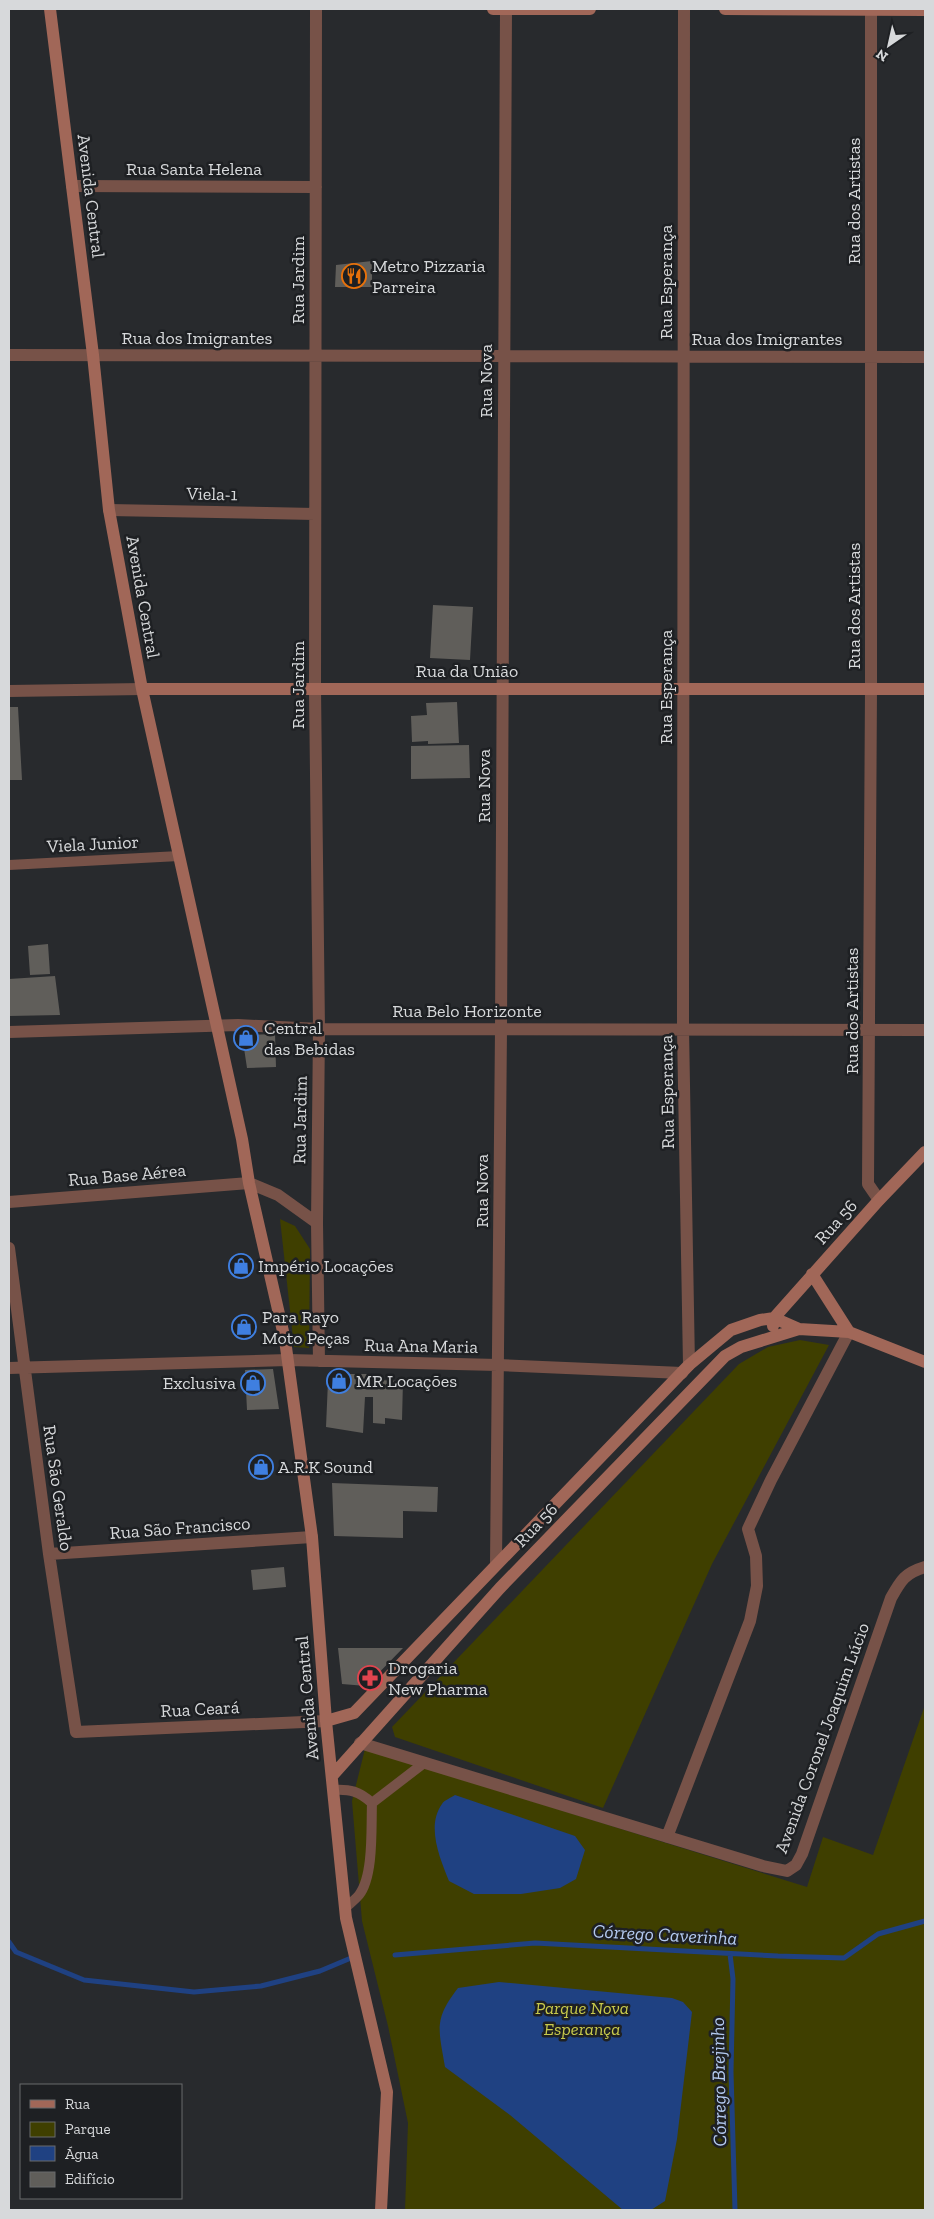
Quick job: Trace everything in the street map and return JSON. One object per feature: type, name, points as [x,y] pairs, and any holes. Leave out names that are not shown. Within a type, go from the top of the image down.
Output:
[{"type":"street","name":"Avenida Central","points":[[50,9],[93,355],[109,510],[142,689],[242,1139],[249,1183],[286,1340],[312,1537],[326,1721],[345,1913],[387,2092],[381,2210]]},
{"type":"street","name":"Rua Jardim","points":[[316,9],[315,689],[319,1029],[317,1223],[319,1361]]},
{"type":"street","points":[[493,9],[590,9]]},
{"type":"street","name":"Rua Nova","points":[[496,1564],[501,1029],[506,9]]},
{"type":"street","name":"Rua Esperança","points":[[684,9],[683,1029],[686,1369]]},
{"type":"street","points":[[725,9],[925,10]]},
{"type":"street","name":"Rua dos Artistas","points":[[872,9],[868,1184],[879,1200]]},
{"type":"street","name":"Rua Santa Helena","points":[[72,186],[316,187]]},
{"type":"street","name":"Rua dos Imigrantes","points":[[9,355],[925,357]]},
{"type":"street","name":"Viela-1","points":[[109,510],[315,514]]},
{"type":"street","name":"Rua da União","points":[[9,691],[142,689],[925,689]]},
{"type":"street","name":"Rua Belo Horizonte","points":[[9,1032],[216,1026],[319,1029],[925,1030]]},
{"type":"street","name":"Rua 56","points":[[326,1721],[354,1713],[686,1369],[731,1330],[760,1320],[774,1318],[879,1200],[925,1152]]},
{"type":"street","points":[[249,1183],[278,1195],[317,1223]]},
{"type":"street","name":"Rua Base Aérea","points":[[9,1202],[249,1183]]},
{"type":"street","name":"Rua São Geraldo","points":[[9,1248],[49,1554],[76,1732]]},
{"type":"street","points":[[812,1274],[849,1332]]},
{"type":"street","points":[[799,1329],[774,1318],[772,1337],[799,1329],[849,1332],[925,1362]]},
{"type":"street","points":[[667,1836],[750,1621],[757,1586],[756,1556],[748,1529],[771,1480],[849,1332]]},
{"type":"street","name":"Rua 56","points":[[332,1776],[500,1588],[725,1356],[741,1347],[772,1337]]},
{"type":"street","name":"Rua Ana Maria","points":[[9,1368],[288,1360],[686,1369]]},
{"type":"street","name":"Rua São Francisco","points":[[49,1554],[312,1537]]},
{"type":"street","name":"Avenida Coronel Joaquim Lúcio","points":[[360,1744],[787,1871],[796,1864],[802,1854],[891,1598],[901,1580],[914,1570],[925,1567]]},
{"type":"street","name":"Rua Ceará","points":[[76,1732],[326,1721]]},
{"type":"lane","name":"Viela Junior","points":[[9,864],[180,856]]},
{"type":"lane","points":[[345,1913],[366,1883],[372,1803],[424,1763]]},
{"type":"lane","points":[[333,1790],[350,1789],[361,1793],[372,1803]]},
{"type":"green space","points":[[280,1219],[295,1226],[310,1249],[309,1348],[294,1347]]},
{"type":"green space","points":[[800,1340],[829,1345],[712,1564],[603,1808],[395,1737],[392,1727],[739,1364],[768,1347]]},
{"type":"green space","name":"Parque Nova Esperança","points":[[925,1705],[925,2210],[405,2210],[408,2123],[388,2026],[362,1921],[352,1801],[365,1749],[807,1887],[823,1837],[873,1855]]},
{"type":"water","points":[[455,1795],[575,1836],[585,1850],[576,1879],[560,1888],[521,1894],[474,1894],[449,1881],[436,1842],[435,1822],[437,1813],[443,1803]]},
{"type":"water","points":[[499,1982],[672,1998],[683,2002],[692,2012],[677,2139],[665,2201],[651,2210],[623,2210],[510,2115],[445,2067],[440,2026],[441,2017],[450,1999],[458,1988]]},
{"type":"building","name":"Metro Pizzaria Parreira","points":[[372,261],[372,287],[335,287],[336,265]]},
{"type":"building","points":[[433,605],[473,607],[470,660],[430,658]]},
{"type":"building","points":[[457,702],[459,743],[428,744],[428,741],[412,742],[411,716],[427,715],[426,703]]},
{"type":"building","points":[[9,707],[18,707],[22,780],[9,780]]},
{"type":"building","points":[[469,745],[470,778],[411,779],[411,746]]},
{"type":"building","points":[[48,944],[50,974],[30,975],[28,946]]},
{"type":"building","points":[[55,976],[60,1015],[9,1016],[9,979]]},
{"type":"building","points":[[275,1034],[276,1067],[247,1068],[242,1035]]},
{"type":"building","points":[[273,1369],[279,1409],[247,1410],[245,1370]]},
{"type":"building","points":[[337,1374],[375,1374],[375,1380],[403,1381],[402,1420],[385,1418],[385,1424],[373,1423],[373,1397],[365,1397],[363,1433],[326,1427],[328,1381]]},
{"type":"building","points":[[332,1483],[438,1487],[437,1512],[403,1511],[403,1538],[334,1536]]},
{"type":"building","points":[[284,1567],[286,1587],[253,1590],[251,1570]]},
{"type":"building","points":[[338,1648],[403,1648],[366,1686],[342,1684]]},
{"type":"waterway","name":"Córrego Caverinha","points":[[395,1955],[535,1943],[844,1958],[878,1934],[925,1921]]},
{"type":"waterway","name":"Córrego Caverinha","points":[[9,1942],[16,1952],[84,1980],[194,1992],[261,1986],[320,1971],[351,1958]]},
{"type":"waterway","name":"Córrego Brejinho","points":[[730,1954],[733,1979],[731,2072],[735,2210]]},
{"type":"place","name":"Metro Pizzaria Parreira","points":[[354,276]]},
{"type":"place","name":"Central das Bebidas","points":[[246,1038]]},
{"type":"place","name":"Império Locações","points":[[241,1266]]},
{"type":"place","name":"Para Rayo Moto Peças","points":[[244,1327]]},
{"type":"place","name":"MR Locações","points":[[339,1381]]},
{"type":"place","name":"Exclusiva","points":[[253,1383]]},
{"type":"place","name":"A.R.K Sound","points":[[261,1467]]},
{"type":"place","name":"Drogaria New Pharma","points":[[370,1678]]}]
